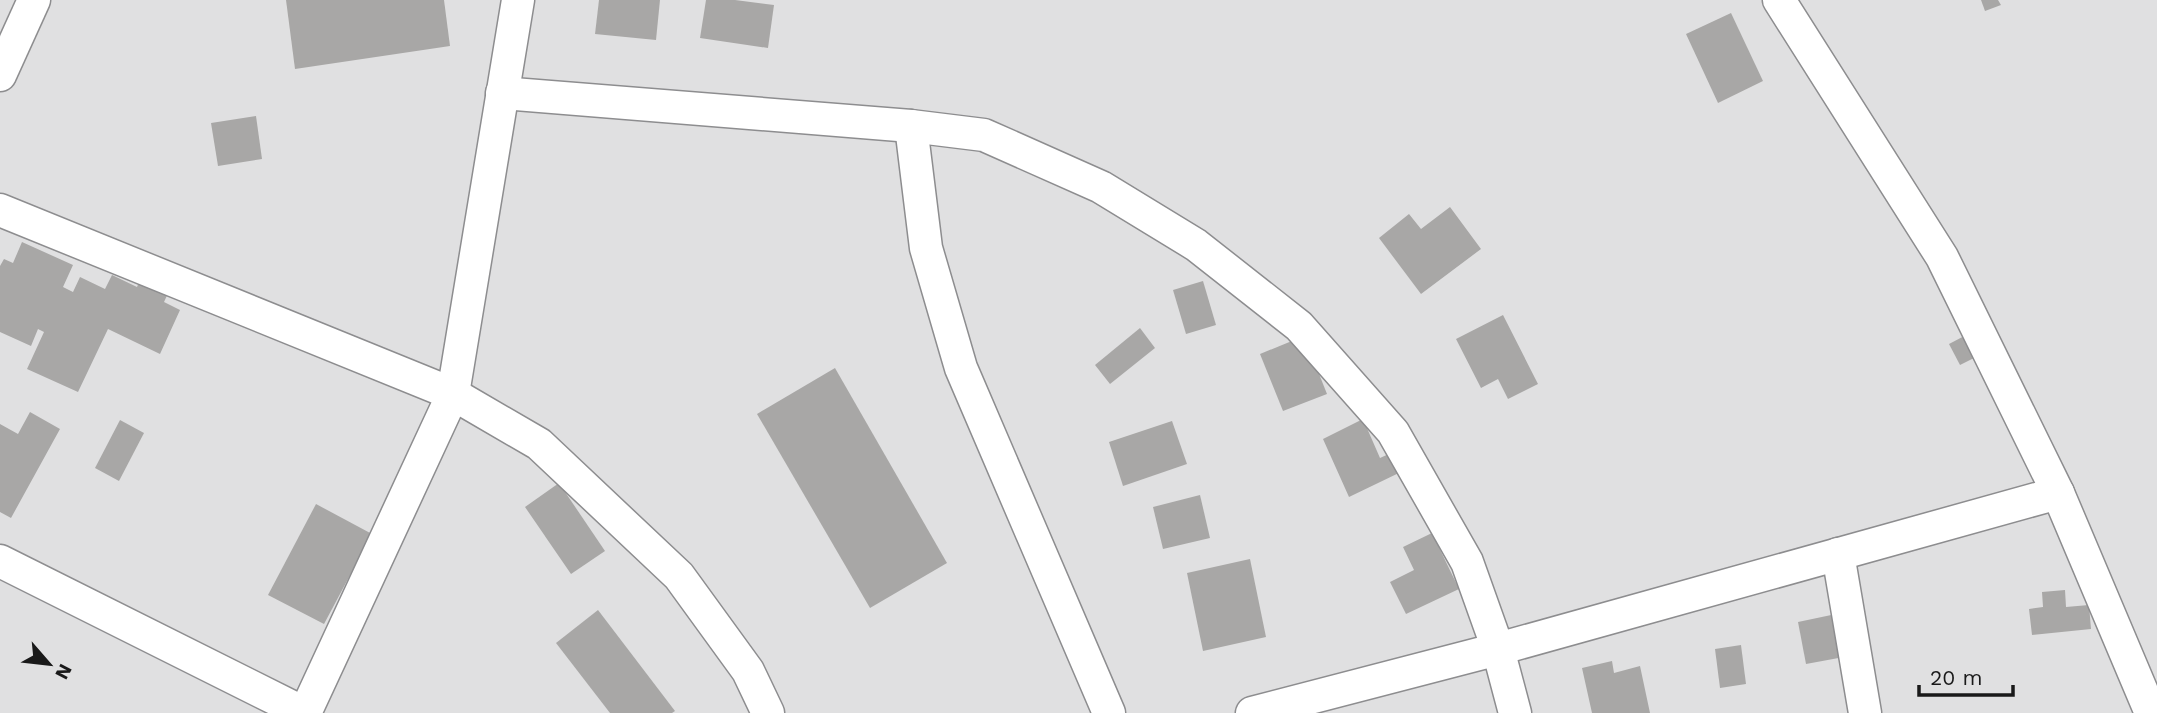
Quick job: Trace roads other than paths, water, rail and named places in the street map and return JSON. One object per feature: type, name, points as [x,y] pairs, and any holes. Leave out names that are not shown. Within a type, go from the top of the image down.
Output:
[{"type":"street","points":[[0,75],[34,0]]},
{"type":"street","points":[[0,561],[304,713],[453,394],[518,0]]},
{"type":"street","points":[[1779,0],[1942,257],[2058,493],[2151,713]]},
{"type":"street","points":[[502,93],[911,126],[984,135],[1101,187],[1196,245],[1299,326],[1394,432],[1467,562],[1498,649],[1515,713]]},
{"type":"street","points":[[911,126],[926,248],[961,368],[1109,713]]},
{"type":"street","points":[[0,210],[453,394],[539,444],[679,576],[748,671],[768,713]]},
{"type":"street","points":[[1252,713],[1498,649],[2058,493]]},
{"type":"street","points":[[1838,554],[1865,713]]}]
